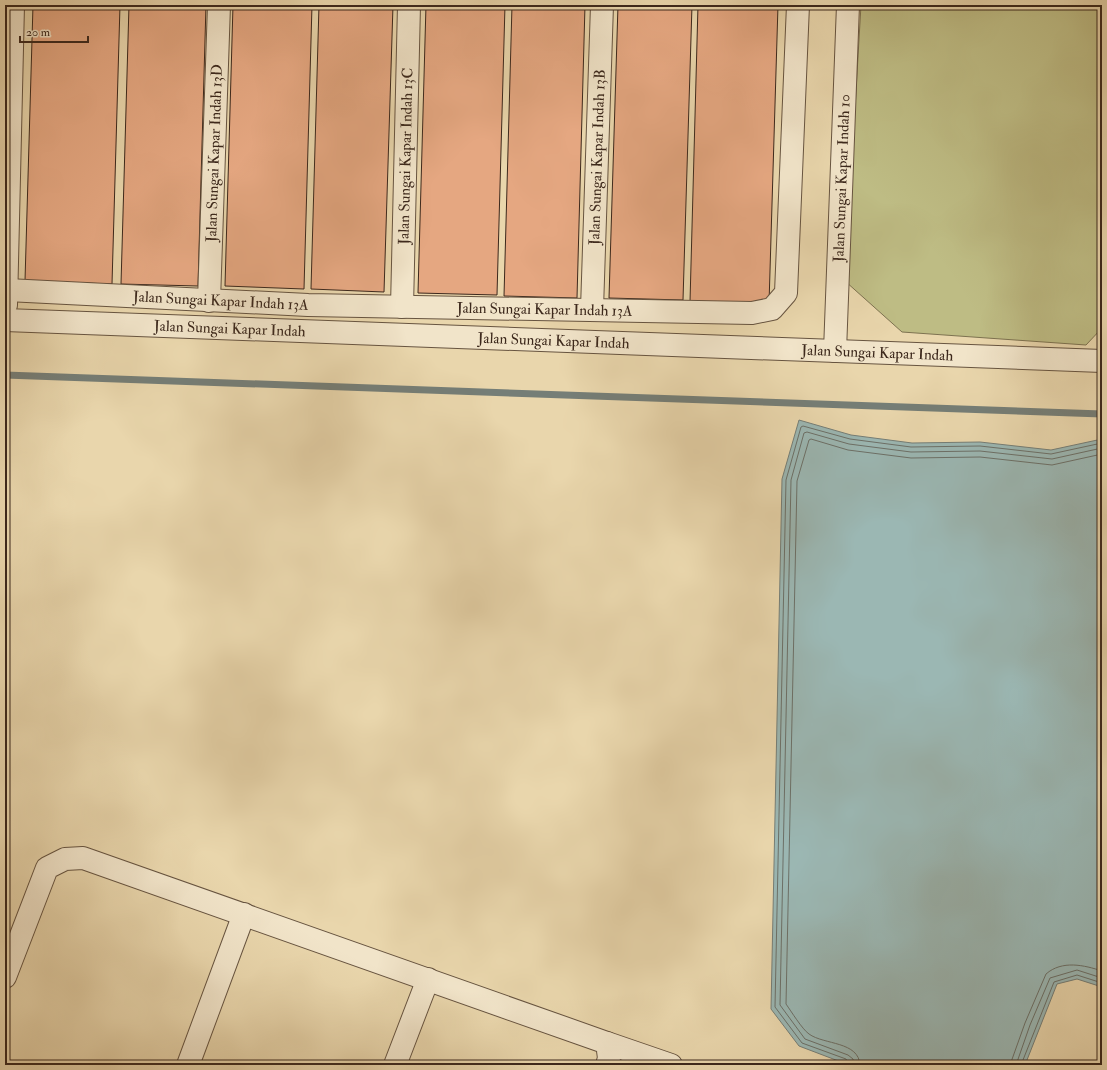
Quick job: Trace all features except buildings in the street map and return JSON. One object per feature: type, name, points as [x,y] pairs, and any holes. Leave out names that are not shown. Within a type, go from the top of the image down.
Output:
[{"type":"street","points":[[5,320],[7,290],[13,5]]},
{"type":"street","name":"Jalan Sungai Kapar Indah 13D","points":[[209,301],[219,5]]},
{"type":"street","name":"Jalan Sungai Kapar Indah 13C","points":[[402,307],[410,5]]},
{"type":"street","name":"Jalan Sungai Kapar Indah 13B","points":[[592,309],[602,5]]},
{"type":"street","name":"Jalan Sungai Kapar Indah 13A","points":[[7,290],[209,301],[402,307],[592,309],[752,313],[772,309],[786,293],[798,5]]},
{"type":"street","name":"Jalan Sungai Kapar Indah 10","points":[[835,351],[848,5]]},
{"type":"street","name":"Jalan Sungai Kapar Indah","points":[[5,320],[1102,361]]},
{"type":"street","points":[[5,977],[47,868],[64,859],[83,858],[671,1065]]},
{"type":"street","points":[[188,1065],[244,914]]},
{"type":"street","points":[[395,1065],[428,979]]},
{"type":"street","points":[[607,1043],[609,1058],[607,1065]]},
{"type":"shaded area","points":[[861,5],[1102,5],[1102,328],[1086,345],[902,332],[845,281]]},
{"type":"water","points":[[799,420],[851,435],[912,443],[980,442],[1051,450],[1102,439],[1102,987],[1077,979],[1057,984],[1025,1065],[849,1065],[799,1046],[771,1009],[782,479]]},
{"type":"waterway","points":[[5,375],[1102,414]]}]
